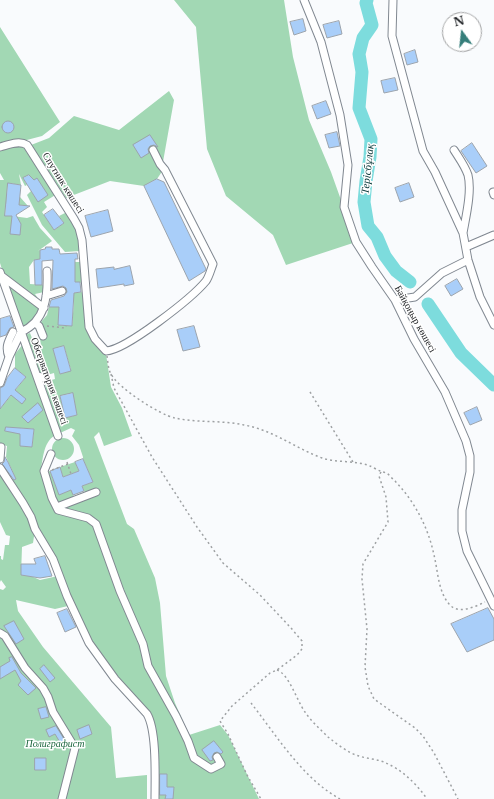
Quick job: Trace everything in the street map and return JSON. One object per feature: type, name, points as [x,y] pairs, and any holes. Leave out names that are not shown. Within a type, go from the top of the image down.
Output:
[{"type":"street","name":"Байқоңыр көшесі","points":[[304,0],[321,42],[340,115],[348,165],[344,207],[356,242],[395,300],[414,339],[445,392],[466,441],[470,456],[470,472],[462,510],[462,531],[466,551],[492,603]]},
{"type":"street","points":[[393,0],[392,36],[423,151],[435,172],[463,233],[468,260],[480,297],[494,325]]},
{"type":"street","name":"Спутник көшесі","points":[[0,147],[19,142],[23,142],[27,145],[74,219],[82,240],[86,310],[89,327],[95,339],[106,351]]},
{"type":"street","points":[[106,351],[118,348],[159,322],[207,280],[213,264],[165,170],[160,164],[153,150]]},
{"type":"street","points":[[454,150],[468,175],[469,190],[463,233]]},
{"type":"street","points":[[466,247],[494,235]]},
{"type":"street","points":[[395,300],[415,297],[442,273],[468,260]]},
{"type":"street","name":"Обсерватория көшесі","points":[[0,383],[9,357],[21,332],[37,324],[42,313],[47,294],[47,271]]},
{"type":"street","points":[[2,275],[44,308]]},
{"type":"street","name":"Обсерватория көшесі","points":[[2,275],[58,436]]},
{"type":"street","points":[[47,294],[62,290]]},
{"type":"street","points":[[37,324],[43,336]]},
{"type":"street","points":[[9,357],[6,350],[8,341],[13,332]]},
{"type":"street","points":[[37,376],[46,378]]},
{"type":"street","points":[[0,459],[1,447]]},
{"type":"street","points":[[51,454],[44,471],[52,498],[58,510],[88,518],[96,524],[120,591],[143,644],[148,666],[176,716],[194,758],[211,769],[221,764],[216,757]]},
{"type":"street","points":[[0,468],[23,503],[31,517],[35,529],[53,559],[67,596],[89,643],[115,679],[147,714],[150,720],[155,759],[155,799]]},
{"type":"street","points":[[57,507],[96,492]]},
{"type":"street","points":[[0,634],[5,636],[25,668],[43,688],[53,712],[75,748],[62,799]]},
{"type":"path","points":[[37,324],[66,328],[66,326]]},
{"type":"path","points":[[106,351],[114,388],[152,457],[197,527],[223,563],[260,596],[302,641],[302,649],[297,655],[277,670],[270,673],[232,706],[220,721],[228,734],[247,775],[262,799]]},
{"type":"path","points":[[111,374],[122,387],[139,400],[173,418],[244,424],[266,430],[304,451],[324,458],[369,465],[381,472],[386,473],[415,505],[427,528],[441,589],[449,605],[461,610],[492,603]]},
{"type":"path","points":[[310,392],[353,462]]},
{"type":"path","points":[[66,462],[71,474]]},
{"type":"path","points":[[45,473],[68,464]]},
{"type":"path","points":[[381,472],[379,476],[386,497],[388,522],[363,564],[362,579],[367,630],[365,667],[368,686],[374,699],[415,728],[423,736],[434,753],[458,799]]},
{"type":"path","points":[[277,670],[282,672],[286,677],[305,712],[329,737],[344,749],[358,756],[385,762],[397,769],[417,786],[427,799]]},
{"type":"path","points":[[251,703],[276,736],[316,783],[340,799]]},
{"type":"green space","points":[[174,0],[284,0],[293,57],[309,120],[331,172],[356,242],[286,265],[273,235],[226,196],[207,149],[196,27]]},
{"type":"green space","points":[[0,27],[60,122],[42,136],[0,147]]},
{"type":"green space","points":[[169,91],[174,100],[161,173],[157,179],[144,186],[110,181],[66,198],[31,145],[49,138],[74,116],[119,130]]},
{"type":"green space","points":[[22,145],[35,165],[40,167],[57,194],[44,202],[47,207],[42,212],[54,230],[64,223],[59,216],[67,212],[77,230],[80,251],[65,252],[42,225],[27,195],[31,191],[38,201],[34,180],[29,175],[23,178],[27,185],[25,186],[19,174],[21,185],[8,183],[7,195],[20,197],[28,206],[6,204],[5,215],[27,218],[33,216],[40,228],[52,241],[38,251],[40,250],[40,259],[34,260],[29,267],[30,284],[44,285],[44,292],[35,294],[44,308],[33,321],[21,329],[0,263],[0,180],[4,180],[0,173],[0,149]]},
{"type":"green space","name":"Полиграфист","points":[[75,262],[81,262],[84,283],[75,282],[71,293],[83,292],[84,311],[88,333],[106,354],[111,387],[122,408],[132,436],[104,446],[99,432],[94,437],[127,524],[134,529],[155,578],[160,603],[166,676],[175,703],[189,735],[220,725],[228,735],[259,799],[155,799],[150,720],[89,643],[53,559],[35,530],[33,543],[22,547],[21,575],[31,576],[40,580],[58,576],[68,606],[55,609],[16,600],[18,611],[43,647],[111,727],[116,778],[147,775],[147,799],[0,799],[0,589],[3,590],[6,587],[1,580],[0,582],[0,556],[3,560],[5,545],[9,545],[10,536],[6,535],[0,522],[0,468],[12,480],[16,479],[6,457],[7,446],[0,444],[0,409],[26,377],[15,368],[15,354],[23,344],[56,435],[52,437],[47,445],[43,455],[41,469],[46,473],[50,471],[59,494],[71,490],[75,499],[86,495],[82,486],[93,482],[83,459],[79,445],[72,436],[75,430],[71,428],[60,433],[47,395],[45,383],[55,379],[54,373],[47,375],[40,374],[25,335],[30,333],[35,346],[41,345],[39,333],[43,331],[41,322],[47,315],[49,307],[59,307],[59,325],[72,326],[74,301],[71,300],[70,293],[65,293],[65,278]],"holes":[[[64,346],[71,370],[60,374],[54,349]],[[72,393],[77,415],[65,418],[60,396]],[[21,428],[34,429],[32,447],[20,445]]]},
{"type":"green space","points":[[63,438],[71,441],[74,449],[71,457],[63,460],[55,457],[52,449],[55,441]]},
{"type":"green space","points":[[75,462],[79,471],[63,477],[60,467]]},
{"type":"building","points":[[303,19],[306,31],[294,35],[290,22]]},
{"type":"building","points":[[339,21],[342,34],[327,38],[323,25]]},
{"type":"building","points":[[415,50],[418,62],[407,65],[404,54]]},
{"type":"building","points":[[395,78],[398,90],[384,93],[381,81]]},
{"type":"building","points":[[326,101],[331,114],[317,119],[312,106]]},
{"type":"building","points":[[8,121],[12,123],[14,127],[12,131],[8,133],[4,131],[2,127],[4,123]]},
{"type":"building","points":[[337,132],[340,146],[329,148],[325,135]]},
{"type":"building","points":[[150,135],[158,147],[154,145],[150,146],[148,149],[149,153],[141,158],[133,145]]},
{"type":"building","points":[[472,143],[487,166],[476,173],[461,151]]},
{"type":"building","points":[[29,175],[34,180],[37,178],[48,195],[38,202],[23,178]]},
{"type":"building","points":[[157,179],[164,182],[206,269],[189,281],[144,186]]},
{"type":"building","points":[[8,183],[21,185],[19,205],[30,206],[16,215],[21,224],[20,235],[10,234],[12,216],[5,216]]},
{"type":"building","points":[[409,183],[414,197],[400,202],[395,188]]},
{"type":"building","points":[[53,209],[64,223],[54,230],[44,215]]},
{"type":"building","points":[[108,210],[113,231],[91,237],[85,216]]},
{"type":"building","points":[[46,247],[59,249],[60,254],[77,253],[78,259],[75,259],[75,282],[80,282],[81,292],[74,293],[72,326],[58,325],[59,307],[49,307],[51,300],[64,296],[67,292],[66,288],[63,286],[52,289],[53,260],[42,261],[42,285],[35,285],[34,260],[40,259],[40,250],[45,249]]},
{"type":"building","points":[[130,266],[134,284],[98,288],[96,269],[114,267],[114,269]]},
{"type":"building","points":[[457,279],[463,289],[451,296],[445,286]]},
{"type":"building","points":[[10,316],[14,327],[10,328],[6,335],[0,337],[0,319]]},
{"type":"building","points":[[194,326],[200,347],[183,351],[177,330]]},
{"type":"building","points":[[64,346],[71,371],[60,374],[53,349]]},
{"type":"building","points":[[15,368],[26,377],[15,390],[26,399],[22,404],[11,395],[0,409],[0,388],[4,386],[7,378]]},
{"type":"building","points":[[73,393],[77,415],[65,418],[60,396]]},
{"type":"building","points":[[38,403],[43,410],[28,423],[22,417]]},
{"type":"building","points":[[477,407],[482,420],[470,425],[464,413]]},
{"type":"building","points":[[6,427],[34,429],[32,447],[20,446],[20,434],[5,431]]},
{"type":"building","points":[[5,457],[16,479],[14,480],[2,464]]},
{"type":"building","points":[[83,459],[93,482],[82,486],[84,491],[73,495],[71,490],[59,495],[50,471],[60,467],[63,477],[79,471],[75,462]]},
{"type":"building","points":[[45,556],[52,576],[40,578],[21,575],[21,564],[36,564],[34,559]]},
{"type":"building","points":[[488,608],[494,619],[494,640],[467,652],[451,624]]},
{"type":"building","points":[[67,609],[76,627],[65,632],[57,613]]},
{"type":"building","points":[[14,621],[24,639],[16,644],[4,626]]},
{"type":"building","points":[[12,657],[21,673],[36,688],[28,695],[18,685],[21,681],[15,670],[0,679],[0,667],[10,661],[9,658]]},
{"type":"building","points":[[44,665],[55,678],[50,682],[40,669]]},
{"type":"building","points":[[46,707],[49,717],[41,719],[38,709]]},
{"type":"building","points":[[89,725],[92,734],[80,739],[77,730]]},
{"type":"building","points":[[56,726],[69,747],[66,748],[63,743],[61,744],[55,734],[49,737],[46,730]]},
{"type":"building","points":[[214,741],[223,752],[221,754],[217,752],[214,753],[212,757],[213,760],[210,761],[202,750]]},
{"type":"building","points":[[35,758],[46,758],[46,770],[35,770]]},
{"type":"building","points":[[160,774],[167,774],[167,787],[174,787],[173,799],[165,799],[166,795],[160,795]]},
{"type":"waterway","name":"Терісбұлақ","points":[[367,0],[366,3],[372,25],[363,38],[359,54],[362,72],[359,108],[371,139],[364,202],[368,226],[377,237],[385,256],[396,271],[410,282]]},
{"type":"waterway","name":"Терісбұлақ","points":[[428,304],[461,353],[494,385]]}]
